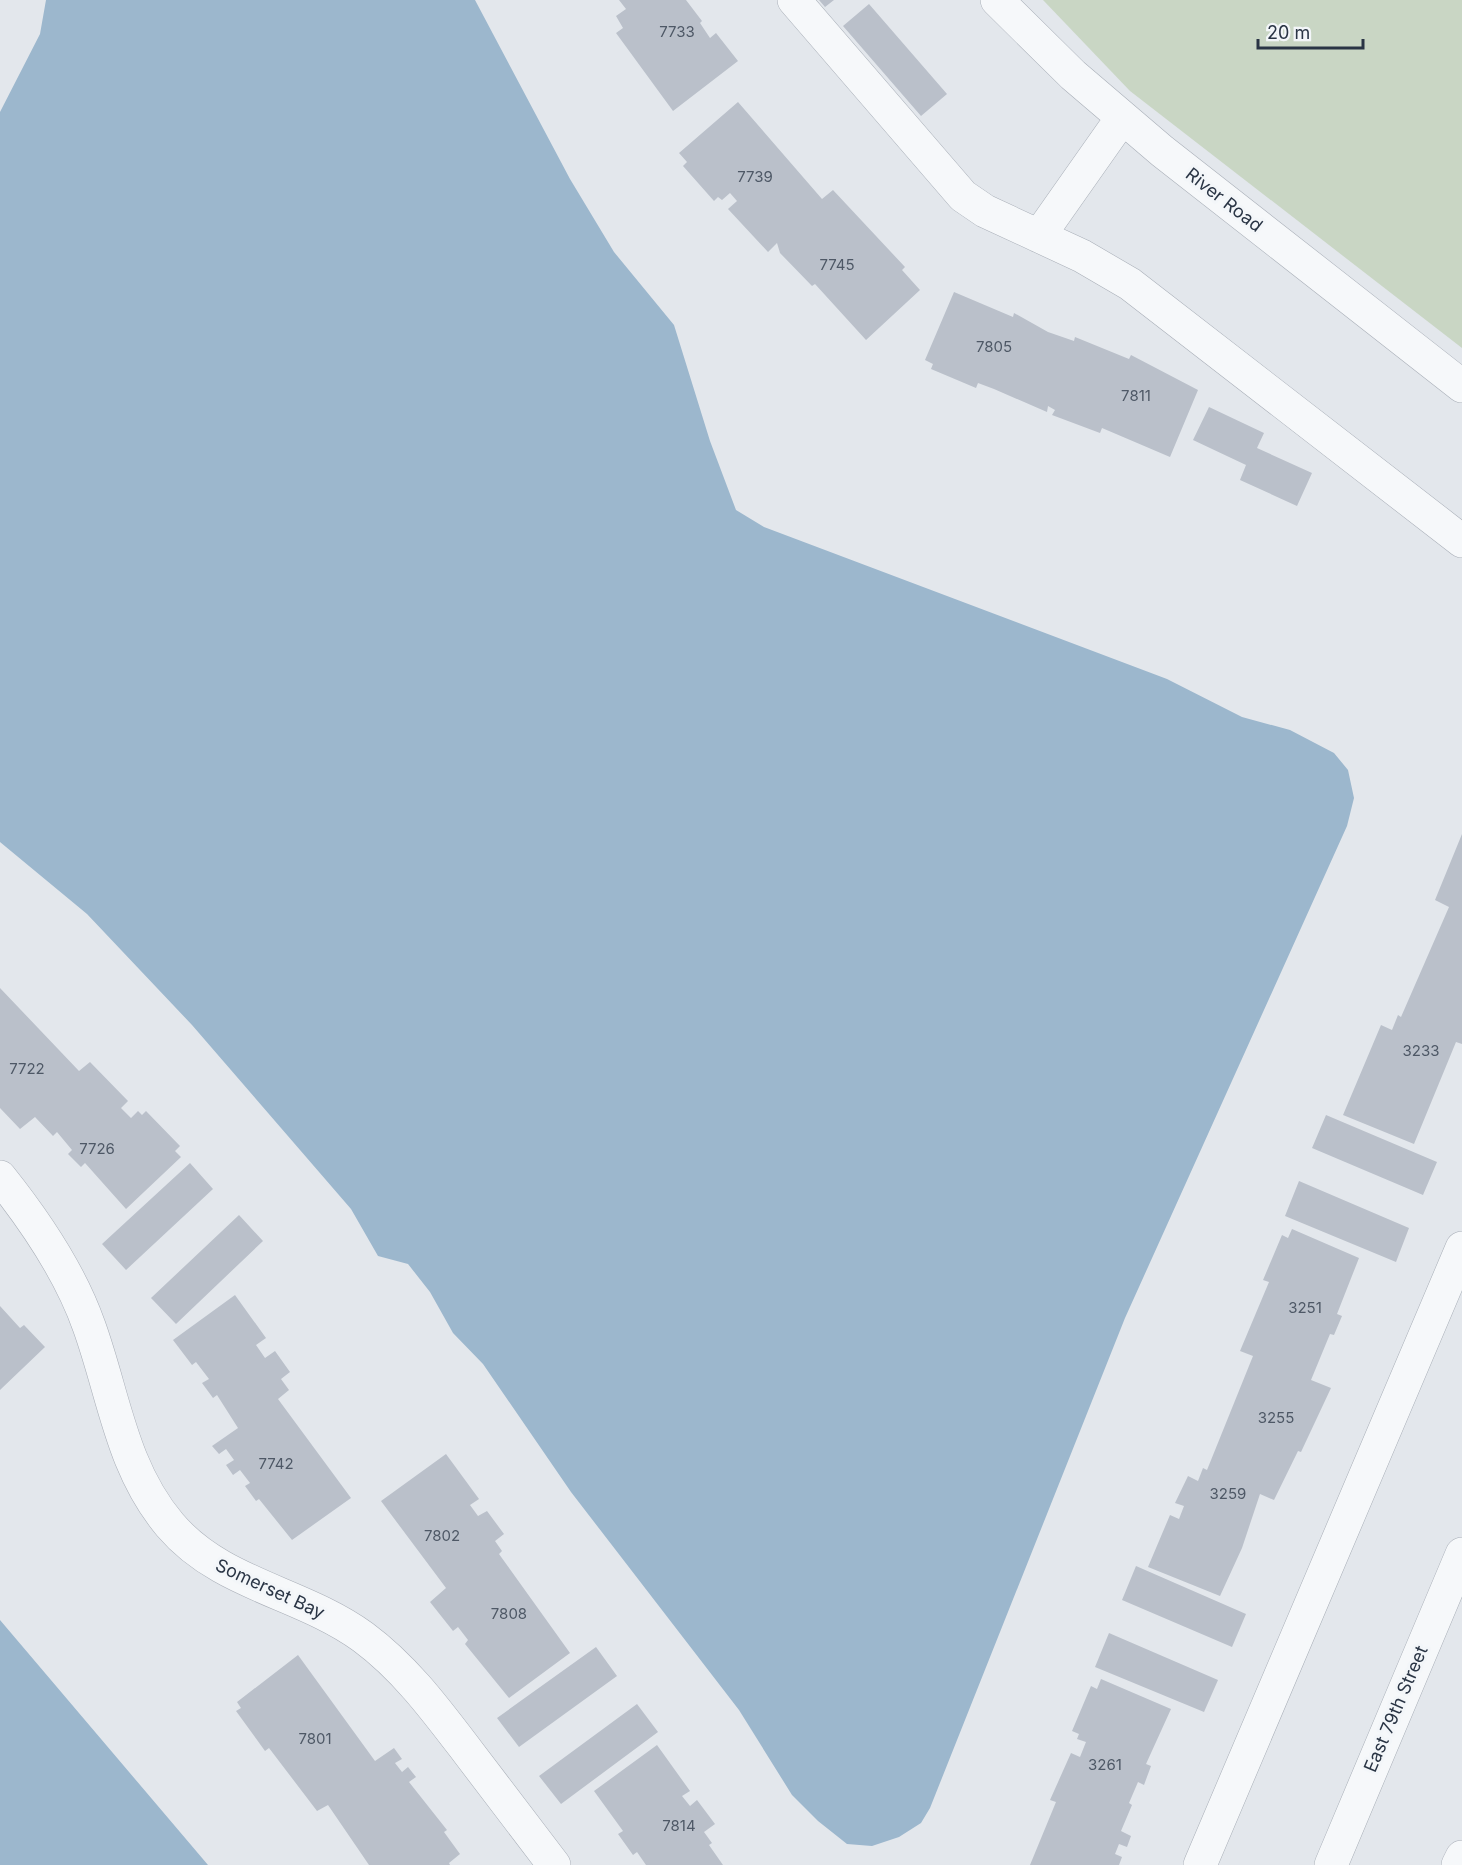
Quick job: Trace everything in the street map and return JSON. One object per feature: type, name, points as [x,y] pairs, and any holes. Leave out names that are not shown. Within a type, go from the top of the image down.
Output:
[{"type":"street","points":[[794,0],[963,196],[985,211],[1082,256],[1130,284],[1462,541]]},
{"type":"street","name":"River Road","points":[[997,0],[1073,75],[1122,118],[1462,386]]},
{"type":"street","points":[[1039,236],[1122,118]]},
{"type":"street","name":"Somerset Bay","points":[[0,1177],[35,1224],[68,1279],[89,1324],[120,1434],[132,1465],[170,1524],[191,1546],[215,1564],[242,1580],[322,1612],[363,1637],[388,1658],[422,1691],[554,1865]]},
{"type":"street","points":[[1200,1865],[1462,1248]]},
{"type":"street","name":"East 79th Street","points":[[1331,1865],[1462,1554]]},
{"type":"street","points":[[1458,1865],[1462,1857]]},
{"type":"green space","points":[[1043,0],[1462,0],[1462,348],[1130,91]]},
{"type":"water","points":[[46,0],[475,0],[570,179],[614,252],[674,325],[710,441],[736,510],[764,527],[1167,679],[1242,717],[1290,730],[1334,753],[1348,770],[1354,798],[1347,826],[1125,1318],[930,1808],[921,1823],[899,1837],[872,1846],[847,1844],[818,1821],[792,1795],[739,1710],[571,1492],[483,1364],[453,1333],[430,1292],[408,1264],[378,1256],[351,1209],[192,1025],[87,914],[0,842],[0,112],[40,34]]},
{"type":"water","points":[[0,1620],[208,1865],[0,1865]]},
{"type":"building","points":[[619,0],[686,0],[702,21],[700,23],[710,38],[716,33],[738,61],[673,111],[616,33],[623,28],[616,16],[626,9]]},
{"type":"building","points":[[819,0],[834,0],[825,7]]},
{"type":"building","points":[[869,4],[947,94],[921,116],[843,26]]},
{"type":"building","points":[[738,102],[822,199],[833,190],[905,267],[902,270],[920,290],[866,340],[815,284],[812,286],[780,253],[777,243],[768,252],[728,209],[737,201],[730,193],[722,200],[718,197],[714,201],[683,166],[687,162],[679,153]]},
{"type":"building","points":[[954,292],[1013,317],[1014,313],[1048,332],[1074,341],[1075,337],[1129,359],[1131,355],[1198,390],[1170,457],[1102,428],[1100,433],[1052,415],[1055,410],[1048,406],[1047,412],[978,383],[976,388],[931,369],[933,364],[925,360]]},
{"type":"building","points":[[1209,407],[1264,433],[1257,448],[1312,473],[1297,506],[1240,480],[1246,465],[1193,440]]},
{"type":"building","points":[[1462,834],[1462,1044],[1456,1042],[1414,1144],[1343,1115],[1381,1025],[1392,1030],[1398,1015],[1401,1017],[1449,907],[1435,900]]},
{"type":"building","points":[[0,988],[79,1071],[90,1062],[128,1101],[121,1108],[131,1118],[138,1111],[142,1115],[146,1111],[180,1146],[175,1151],[181,1157],[126,1209],[85,1163],[81,1167],[68,1154],[72,1150],[57,1132],[53,1136],[35,1117],[20,1129],[0,1108]]},
{"type":"building","points":[[1326,1115],[1437,1162],[1423,1195],[1312,1148]]},
{"type":"building","points":[[190,1163],[213,1189],[126,1270],[102,1244]]},
{"type":"building","points":[[1299,1181],[1409,1228],[1396,1262],[1285,1216]]},
{"type":"building","points":[[239,1215],[263,1241],[176,1324],[151,1298]]},
{"type":"building","points":[[1292,1229],[1359,1258],[1337,1314],[1342,1316],[1334,1335],[1330,1334],[1311,1380],[1331,1388],[1301,1452],[1298,1451],[1274,1500],[1260,1494],[1242,1548],[1220,1596],[1148,1567],[1170,1515],[1179,1519],[1184,1506],[1175,1503],[1188,1476],[1198,1481],[1203,1468],[1207,1470],[1253,1356],[1240,1351],[1269,1282],[1263,1280],[1282,1235],[1288,1238]]},
{"type":"building","points":[[235,1295],[266,1338],[256,1345],[265,1358],[275,1351],[290,1372],[281,1379],[289,1390],[278,1399],[351,1498],[292,1540],[259,1499],[256,1501],[245,1486],[250,1483],[240,1470],[233,1475],[226,1465],[234,1460],[226,1449],[219,1454],[212,1446],[238,1428],[217,1395],[213,1398],[202,1383],[209,1379],[196,1362],[192,1365],[173,1340]]},
{"type":"building","points":[[0,1306],[20,1328],[24,1325],[45,1347],[0,1390]]},
{"type":"building","points":[[446,1454],[479,1499],[470,1505],[478,1516],[487,1511],[504,1534],[495,1541],[502,1551],[499,1554],[570,1653],[509,1698],[465,1644],[468,1640],[458,1627],[453,1631],[430,1602],[446,1588],[381,1501]]},
{"type":"building","points":[[1136,1566],[1246,1614],[1232,1647],[1122,1600]]},
{"type":"building","points":[[1109,1633],[1218,1680],[1204,1712],[1095,1667]]},
{"type":"building","points":[[596,1647],[617,1676],[519,1747],[497,1718]]},
{"type":"building","points":[[298,1655],[375,1761],[394,1748],[402,1759],[395,1763],[402,1772],[408,1767],[416,1777],[409,1782],[447,1830],[444,1832],[460,1854],[449,1863],[450,1865],[369,1865],[328,1805],[317,1811],[269,1748],[265,1751],[236,1711],[241,1708],[237,1702]]},
{"type":"building","points":[[1101,1679],[1171,1709],[1146,1764],[1151,1766],[1144,1785],[1138,1782],[1129,1803],[1132,1805],[1121,1831],[1131,1836],[1127,1847],[1119,1844],[1115,1854],[1122,1857],[1119,1865],[1030,1865],[1056,1802],[1050,1800],[1071,1753],[1080,1757],[1086,1742],[1077,1739],[1079,1734],[1072,1731],[1091,1686],[1097,1689]]},
{"type":"building","points":[[637,1704],[658,1732],[561,1804],[539,1776]]},
{"type":"building","points":[[657,1745],[690,1791],[682,1796],[690,1806],[697,1800],[715,1824],[704,1832],[712,1843],[709,1845],[723,1865],[646,1865],[637,1852],[633,1855],[618,1834],[623,1831],[594,1791]]}]
